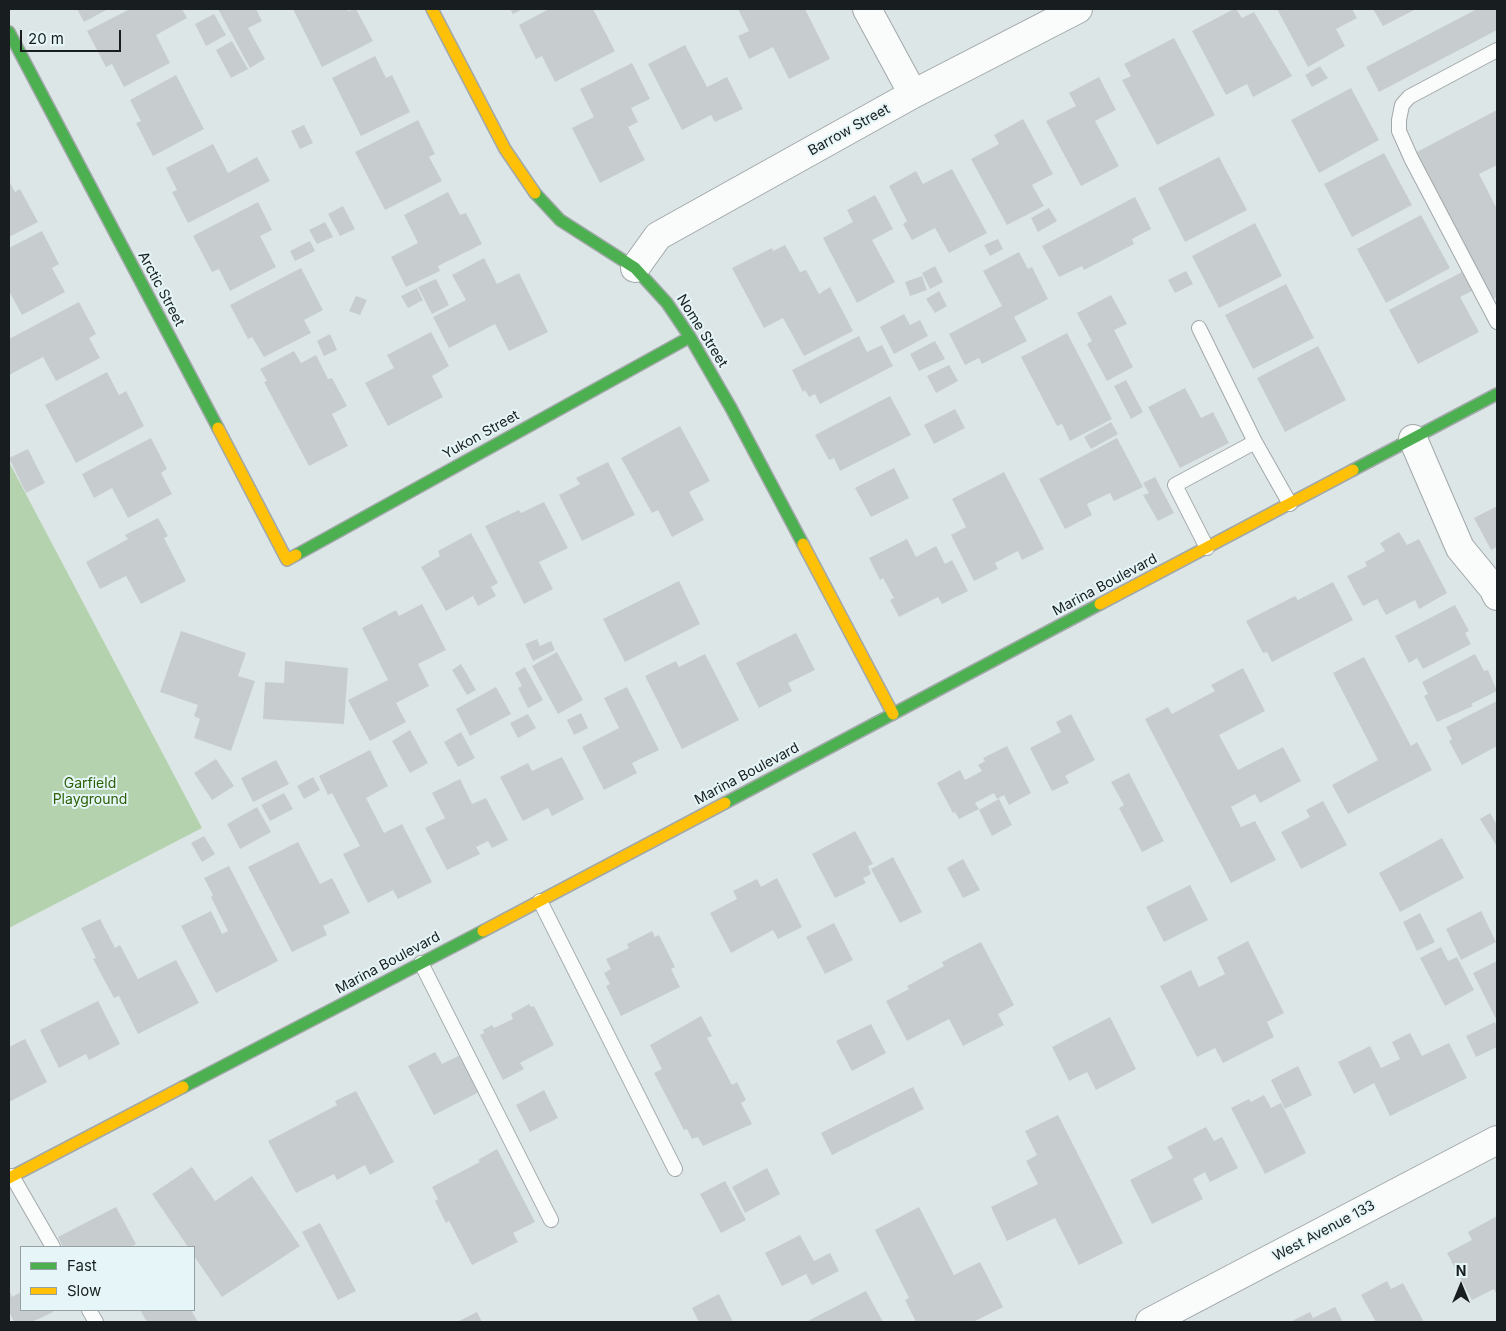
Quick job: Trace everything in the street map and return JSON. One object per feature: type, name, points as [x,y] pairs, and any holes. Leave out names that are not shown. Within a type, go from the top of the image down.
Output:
[{"type":"street","name":"Nome Street","points":[[432,9],[505,149],[534,192],[560,220],[635,268],[667,303],[690,337],[731,408],[893,714]]},
{"type":"street","points":[[868,9],[913,94]]},
{"type":"street","name":"Barrow Street","points":[[635,268],[658,236],[913,94],[1078,9]]},
{"type":"street","name":"Arctic Street","points":[[9,32],[287,560]]},
{"type":"street","name":"Yukon Street","points":[[287,560],[690,337]]},
{"type":"street","name":"Marina Boulevard","points":[[11,1177],[421,963],[1497,394]]},
{"type":"street","points":[[1413,439],[1460,548],[1493,588],[1497,596]]},
{"type":"street","name":"West Avenue 133","points":[[1150,1322],[1497,1140]]},
{"type":"lane","points":[[1497,50],[1409,97],[1402,104],[1399,120],[1400,131],[1411,158],[1497,322]]},
{"type":"lane","points":[[1199,328],[1256,442],[1290,504]]},
{"type":"lane","points":[[1207,548],[1176,486],[1256,442]]},
{"type":"lane","points":[[540,900],[675,1169]]},
{"type":"lane","points":[[421,963],[551,1220]]},
{"type":"lane","points":[[11,1177],[52,1246]]},
{"type":"lane","points":[[90,1311],[96,1322]]},
{"type":"green space","name":"Garfield Playground","points":[[9,462],[202,828],[9,928]]},
{"type":"building","points":[[77,9],[108,9],[84,22]]},
{"type":"building","points":[[130,9],[182,9],[187,18],[156,35],[170,63],[124,87],[112,64],[106,67],[87,31]]},
{"type":"building","points":[[218,9],[256,9],[262,21],[248,28],[265,59],[250,68]]},
{"type":"building","points":[[293,9],[347,9],[348,11],[356,9],[373,41],[322,67]]},
{"type":"building","points":[[510,9],[523,9],[513,14]]},
{"type":"building","points":[[549,9],[593,9],[615,51],[555,82],[542,56],[536,59],[519,25]]},
{"type":"building","points":[[738,9],[805,9],[830,59],[789,79],[773,47],[749,59],[738,36],[749,31]]},
{"type":"building","points":[[1234,9],[1242,18],[1254,12],[1292,76],[1253,97],[1247,84],[1226,95],[1192,31]]},
{"type":"building","points":[[1277,9],[1352,9],[1357,18],[1336,29],[1345,46],[1308,67]]},
{"type":"building","points":[[1373,9],[1416,9],[1383,26]]},
{"type":"building","points":[[1477,9],[1497,9],[1497,30],[1379,92],[1366,67]]},
{"type":"building","points":[[214,14],[226,35],[206,46],[195,24]]},
{"type":"building","points":[[1174,38],[1215,115],[1157,145],[1122,80],[1131,76],[1124,64]]},
{"type":"building","points":[[232,41],[248,69],[231,78],[216,50]]},
{"type":"building","points":[[685,45],[707,87],[727,77],[743,109],[715,122],[711,115],[682,130],[648,64]]},
{"type":"building","points":[[375,56],[386,78],[392,75],[410,112],[361,136],[332,78]]},
{"type":"building","points":[[632,63],[650,99],[631,108],[638,122],[628,127],[645,160],[600,183],[572,128],[594,117],[580,89]]},
{"type":"building","points":[[1320,66],[1328,78],[1312,87],[1305,75]]},
{"type":"building","points":[[176,75],[204,129],[153,156],[136,123],[141,121],[130,100]]},
{"type":"building","points":[[1099,77],[1116,110],[1095,121],[1119,166],[1081,186],[1046,121],[1076,106],[1069,93]]},
{"type":"building","points":[[1351,88],[1379,140],[1319,173],[1291,120]]},
{"type":"building","points":[[1497,110],[1497,165],[1479,174],[1497,209],[1497,297],[1493,299],[1415,153]]},
{"type":"building","points":[[1023,119],[1053,174],[1032,185],[1044,206],[1007,225],[971,159],[999,144],[994,135]]},
{"type":"building","points":[[418,120],[435,154],[429,157],[442,181],[385,210],[355,152]]},
{"type":"building","points":[[304,125],[313,143],[300,149],[291,131]]},
{"type":"building","points":[[213,144],[228,173],[257,157],[270,181],[188,223],[172,192],[177,190],[166,168]]},
{"type":"building","points":[[1384,153],[1412,205],[1352,237],[1324,184]]},
{"type":"building","points":[[1219,157],[1247,210],[1185,242],[1158,188]]},
{"type":"building","points":[[952,169],[987,233],[949,253],[935,228],[912,240],[903,224],[907,221],[889,186],[916,171],[923,184]]},
{"type":"building","points":[[9,181],[15,192],[20,189],[38,222],[9,237]]},
{"type":"building","points":[[448,192],[460,215],[466,213],[482,244],[438,266],[440,271],[406,287],[391,257],[418,243],[404,215]]},
{"type":"building","points":[[875,195],[893,229],[872,240],[895,282],[857,303],[823,238],[853,222],[847,210]]},
{"type":"building","points":[[1135,197],[1151,229],[1132,239],[1134,244],[1084,270],[1082,266],[1059,277],[1042,246]]},
{"type":"building","points":[[258,202],[272,230],[260,236],[276,267],[230,291],[219,269],[212,272],[193,236]]},
{"type":"building","points":[[343,206],[355,229],[340,236],[328,214]]},
{"type":"building","points":[[1049,208],[1057,221],[1038,232],[1031,218]]},
{"type":"building","points":[[1421,215],[1450,268],[1386,303],[1357,249]]},
{"type":"building","points":[[325,222],[333,237],[317,244],[309,230]]},
{"type":"building","points":[[1255,223],[1282,276],[1219,308],[1192,256]]},
{"type":"building","points":[[42,231],[59,264],[52,268],[65,292],[22,315],[9,291],[9,248]]},
{"type":"building","points":[[998,239],[1003,249],[990,256],[984,245]]},
{"type":"building","points":[[310,241],[315,251],[295,261],[290,251]]},
{"type":"building","points":[[785,245],[800,272],[806,270],[819,294],[830,287],[853,331],[804,356],[783,318],[764,328],[732,268],[772,248],[773,251]]},
{"type":"building","points":[[1019,252],[1028,269],[1032,267],[1048,299],[1014,317],[1027,341],[982,364],[979,358],[965,365],[949,334],[1002,306],[983,271]]},
{"type":"building","points":[[484,258],[497,284],[519,273],[548,332],[509,351],[495,324],[449,348],[433,317],[466,300],[452,275]]},
{"type":"building","points":[[935,266],[943,282],[930,289],[922,273]]},
{"type":"building","points":[[301,268],[323,310],[304,320],[311,333],[264,357],[252,337],[248,339],[230,305]]},
{"type":"building","points":[[1186,271],[1193,284],[1175,293],[1168,280]]},
{"type":"building","points":[[1462,272],[1472,291],[1460,297],[1479,332],[1418,364],[1389,310]]},
{"type":"building","points":[[922,276],[927,290],[910,296],[905,282]]},
{"type":"building","points":[[436,279],[449,305],[432,314],[418,287]]},
{"type":"building","points":[[1286,284],[1314,338],[1253,369],[1225,315]]},
{"type":"building","points":[[417,288],[423,300],[408,308],[401,296]]},
{"type":"building","points":[[939,291],[947,306],[935,313],[926,299]]},
{"type":"building","points":[[1111,295],[1127,324],[1114,330],[1133,367],[1107,381],[1087,344],[1092,341],[1077,313]]},
{"type":"building","points":[[356,296],[367,300],[360,315],[349,311]]},
{"type":"building","points":[[79,302],[96,334],[89,338],[100,358],[56,381],[43,357],[9,375],[9,339]]},
{"type":"building","points":[[904,314],[910,325],[920,320],[928,336],[894,354],[880,327]]},
{"type":"building","points":[[431,332],[449,366],[432,376],[443,397],[388,426],[365,383],[394,368],[387,355]]},
{"type":"building","points":[[1067,333],[1112,419],[1070,441],[1062,424],[1057,426],[1021,357]]},
{"type":"building","points":[[330,334],[337,350],[324,356],[317,341]]},
{"type":"building","points":[[859,336],[867,352],[882,345],[893,366],[820,404],[815,394],[809,397],[805,390],[803,392],[792,370]]},
{"type":"building","points":[[935,341],[945,359],[919,371],[910,354]]},
{"type":"building","points":[[1318,346],[1346,400],[1285,432],[1257,378]]},
{"type":"building","points":[[294,351],[301,363],[316,355],[328,379],[332,378],[347,406],[332,414],[348,446],[309,466],[264,382],[267,381],[260,369]]},
{"type":"building","points":[[949,365],[958,381],[936,393],[927,376]]},
{"type":"building","points":[[107,372],[119,395],[126,391],[144,426],[76,463],[45,405]]},
{"type":"building","points":[[1126,380],[1143,412],[1131,419],[1114,386]]},
{"type":"building","points":[[1185,388],[1201,418],[1213,412],[1229,443],[1180,468],[1148,407]]},
{"type":"building","points":[[890,396],[911,435],[840,471],[834,458],[829,460],[815,435]]},
{"type":"building","points":[[955,409],[965,428],[934,444],[924,425]]},
{"type":"building","points":[[1111,422],[1118,434],[1091,449],[1084,437]]},
{"type":"building","points":[[680,426],[710,481],[689,492],[704,520],[672,537],[658,510],[652,513],[621,458]]},
{"type":"building","points":[[151,438],[167,469],[161,473],[172,494],[128,518],[112,488],[94,498],[82,474]]},
{"type":"building","points":[[1117,438],[1143,487],[1114,501],[1110,493],[1087,504],[1092,515],[1065,529],[1039,479]]},
{"type":"building","points":[[28,449],[45,483],[26,493],[9,458]]},
{"type":"building","points":[[608,462],[635,515],[582,541],[559,495],[580,484],[576,478]]},
{"type":"building","points":[[894,468],[909,498],[871,517],[855,488]]},
{"type":"building","points":[[1004,472],[1044,549],[1022,560],[1018,551],[995,563],[998,569],[974,581],[951,535],[966,527],[952,499]]},
{"type":"building","points":[[1155,477],[1174,513],[1158,521],[1143,495],[1149,493],[1143,483]]},
{"type":"building","points":[[544,502],[568,548],[539,562],[553,589],[524,604],[485,526],[519,510],[521,513]]},
{"type":"building","points":[[1497,506],[1497,547],[1491,550],[1474,518]]},
{"type":"building","points":[[158,518],[168,536],[164,538],[186,581],[141,604],[126,576],[100,589],[86,562],[128,539],[125,535]]},
{"type":"building","points":[[1399,532],[1407,545],[1419,539],[1447,593],[1419,609],[1415,600],[1386,615],[1377,599],[1363,606],[1347,576],[1367,566],[1365,562],[1385,551],[1380,543]]},
{"type":"building","points":[[471,533],[498,583],[491,587],[496,596],[478,606],[473,596],[446,611],[421,567],[440,556],[438,551]]},
{"type":"building","points":[[907,539],[916,557],[936,546],[945,564],[952,560],[968,591],[942,604],[938,597],[899,617],[890,600],[894,598],[883,578],[880,580],[869,558]]},
{"type":"building","points":[[679,581],[700,624],[625,662],[603,619]]},
{"type":"building","points":[[1333,582],[1353,620],[1272,662],[1267,652],[1263,653],[1246,621],[1295,596],[1298,600]]},
{"type":"building","points":[[422,604],[446,650],[418,664],[429,686],[396,703],[406,722],[370,741],[348,700],[388,680],[362,628],[396,610],[399,616]]},
{"type":"building","points":[[1455,605],[1469,631],[1465,633],[1471,644],[1423,669],[1417,658],[1409,663],[1395,636]]},
{"type":"building","points":[[181,631],[246,653],[238,676],[255,681],[231,751],[194,738],[200,719],[194,716],[198,705],[160,692]]},
{"type":"building","points":[[796,633],[815,670],[788,683],[792,691],[759,708],[736,663]]},
{"type":"building","points":[[537,639],[540,646],[551,641],[555,650],[533,661],[525,644]]},
{"type":"building","points":[[557,652],[583,700],[558,714],[532,666]]},
{"type":"building","points":[[705,654],[739,720],[682,749],[645,676],[676,661],[679,667]]},
{"type":"building","points":[[1475,654],[1484,671],[1488,670],[1497,691],[1471,704],[1473,706],[1437,722],[1424,696],[1428,694],[1422,682]]},
{"type":"building","points":[[1364,657],[1411,746],[1417,742],[1432,770],[1348,814],[1332,785],[1378,760],[1333,673]]},
{"type":"building","points":[[285,661],[348,668],[344,724],[263,719],[265,682],[284,683]]},
{"type":"building","points":[[461,664],[476,690],[467,695],[452,670]]},
{"type":"building","points":[[525,667],[543,700],[528,708],[518,688],[522,686],[515,673]]},
{"type":"building","points":[[1243,668],[1265,711],[1219,735],[1238,770],[1283,747],[1301,781],[1260,803],[1255,794],[1231,807],[1241,827],[1255,821],[1276,860],[1231,883],[1145,719],[1168,707],[1172,714],[1215,691],[1211,685]]},
{"type":"building","points":[[496,687],[511,714],[470,736],[456,709]]},
{"type":"building","points":[[627,687],[659,750],[632,763],[637,773],[604,790],[582,747],[619,728],[604,698]]},
{"type":"building","points":[[1497,701],[1497,746],[1462,765],[1449,741],[1452,739],[1446,727]]},
{"type":"building","points":[[581,713],[588,728],[574,735],[567,720]]},
{"type":"building","points":[[528,714],[536,728],[518,738],[510,723]]},
{"type":"building","points":[[1071,714],[1095,760],[1065,776],[1069,783],[1052,791],[1030,748],[1061,732],[1056,722]]},
{"type":"building","points":[[410,730],[428,763],[410,773],[392,741]]},
{"type":"building","points":[[461,732],[475,758],[458,767],[444,742]]},
{"type":"building","points":[[1007,746],[1031,793],[1009,805],[1004,795],[997,799],[994,793],[975,803],[979,809],[959,819],[955,812],[953,813],[937,783],[960,770],[965,780],[982,771],[978,765],[985,761],[983,758]]},
{"type":"building","points":[[370,750],[388,786],[366,798],[384,833],[402,824],[432,882],[398,899],[393,890],[368,903],[343,854],[360,846],[332,793],[328,795],[319,776]]},
{"type":"building","points":[[562,757],[584,799],[552,816],[548,808],[523,821],[500,777],[528,763],[532,771]]},
{"type":"building","points":[[216,759],[234,786],[212,800],[194,773]]},
{"type":"building","points":[[276,760],[289,784],[253,802],[241,778]]},
{"type":"building","points":[[1129,773],[1164,841],[1142,852],[1119,808],[1124,805],[1111,782]]},
{"type":"building","points":[[313,777],[320,790],[304,799],[297,786]]},
{"type":"building","points":[[460,779],[472,804],[486,798],[508,840],[492,848],[488,841],[476,847],[480,854],[447,870],[425,828],[445,818],[432,793]]},
{"type":"building","points":[[284,793],[293,809],[270,821],[261,805]]},
{"type":"building","points":[[999,799],[1012,825],[992,836],[979,810]]},
{"type":"building","points":[[1323,801],[1347,845],[1301,869],[1281,832],[1310,817],[1306,810]]},
{"type":"building","points":[[257,807],[271,832],[240,849],[227,824]]},
{"type":"building","points":[[1490,813],[1497,825],[1496,845],[1480,819]]},
{"type":"building","points":[[855,831],[873,864],[868,866],[871,874],[863,878],[866,883],[835,898],[812,854]]},
{"type":"building","points":[[204,836],[215,854],[202,862],[191,843]]},
{"type":"building","points":[[1442,838],[1464,878],[1400,912],[1379,873]]},
{"type":"building","points":[[298,842],[320,884],[332,878],[350,913],[323,926],[327,935],[292,952],[248,867]]},
{"type":"building","points":[[893,857],[922,912],[900,923],[871,869]]},
{"type":"building","points":[[963,859],[980,890],[963,898],[947,868]]},
{"type":"building","points":[[229,866],[278,961],[216,993],[181,926],[211,911],[222,934],[228,931],[204,878]]},
{"type":"building","points":[[777,878],[802,927],[778,939],[773,930],[731,953],[710,913],[737,899],[733,891],[757,879],[761,887]]},
{"type":"building","points":[[1190,885],[1208,920],[1164,942],[1146,907]]},
{"type":"building","points":[[1481,911],[1496,942],[1461,960],[1446,929]]},
{"type":"building","points":[[1420,913],[1435,942],[1417,951],[1403,922]]},
{"type":"building","points":[[100,919],[115,948],[120,945],[138,979],[176,960],[199,1003],[138,1034],[119,996],[114,998],[93,959],[96,958],[81,928]]},
{"type":"building","points":[[834,923],[853,960],[825,974],[806,937]]},
{"type":"building","points":[[652,931],[655,937],[659,935],[675,967],[671,969],[680,987],[621,1016],[606,986],[610,984],[604,973],[611,969],[606,959],[629,948],[627,944]]},
{"type":"building","points":[[1248,941],[1284,1013],[1267,1022],[1274,1037],[1223,1063],[1215,1048],[1197,1057],[1160,986],[1191,970],[1199,987],[1225,974],[1217,957]]},
{"type":"building","points":[[981,942],[1014,1005],[998,1014],[1004,1025],[963,1046],[949,1019],[907,1041],[886,1001],[909,989],[907,986],[944,966],[942,962]]},
{"type":"building","points":[[1441,947],[1448,961],[1457,957],[1474,990],[1445,1006],[1420,958]]},
{"type":"building","points":[[1497,961],[1497,1021],[1473,973]]},
{"type":"building","points":[[98,1001],[120,1044],[89,1060],[86,1054],[59,1068],[40,1030]]},
{"type":"building","points":[[529,1004],[531,1007],[534,1006],[554,1045],[520,1063],[524,1069],[503,1080],[480,1035],[484,1033],[483,1030],[492,1025],[494,1028],[513,1019],[511,1014]]},
{"type":"building","points":[[701,1016],[712,1036],[707,1038],[732,1085],[737,1082],[746,1100],[741,1103],[752,1124],[703,1146],[698,1137],[692,1139],[687,1129],[684,1130],[654,1073],[662,1069],[650,1045]]},
{"type":"building","points":[[1110,1017],[1136,1069],[1096,1090],[1087,1072],[1069,1081],[1052,1047]]},
{"type":"building","points":[[1495,1022],[1497,1028],[1497,1047],[1476,1057],[1466,1036]]},
{"type":"building","points":[[871,1024],[886,1053],[852,1071],[836,1041]]},
{"type":"building","points":[[1410,1033],[1422,1056],[1449,1043],[1467,1078],[1390,1116],[1374,1083],[1354,1094],[1338,1062],[1370,1046],[1381,1068],[1400,1059],[1392,1042]]},
{"type":"building","points":[[25,1039],[47,1082],[9,1102],[9,1047]]},
{"type":"building","points":[[435,1052],[442,1064],[460,1055],[479,1092],[434,1115],[408,1066]]},
{"type":"building","points":[[1298,1066],[1312,1095],[1285,1109],[1271,1080]]},
{"type":"building","points":[[913,1087],[924,1109],[832,1155],[821,1133]]},
{"type":"building","points":[[544,1090],[558,1118],[530,1132],[516,1105]]},
{"type":"building","points":[[356,1091],[394,1162],[370,1175],[365,1165],[337,1180],[334,1174],[296,1193],[268,1141],[337,1105],[335,1101]]},
{"type":"building","points":[[1264,1095],[1271,1108],[1281,1103],[1306,1153],[1265,1174],[1231,1108],[1249,1099],[1251,1102]]},
{"type":"building","points":[[1058,1115],[1123,1243],[1079,1265],[1055,1218],[1007,1241],[991,1207],[1038,1184],[1026,1161],[1037,1155],[1025,1131]]},
{"type":"building","points":[[1206,1127],[1214,1141],[1222,1137],[1238,1168],[1210,1182],[1205,1172],[1193,1179],[1203,1199],[1152,1224],[1130,1180],[1173,1158],[1167,1147]]},
{"type":"building","points":[[497,1149],[535,1222],[513,1233],[518,1242],[472,1265],[449,1221],[446,1223],[435,1201],[438,1199],[432,1187],[480,1162],[478,1160]]},
{"type":"building","points":[[192,1167],[215,1201],[252,1176],[300,1246],[222,1297],[195,1257],[195,1246],[187,1246],[152,1194]]},
{"type":"building","points":[[767,1168],[780,1194],[745,1213],[732,1187]]},
{"type":"building","points":[[725,1181],[746,1220],[721,1233],[700,1194]]},
{"type":"building","points":[[116,1207],[136,1244],[132,1246],[62,1246],[58,1237]]},
{"type":"building","points":[[919,1207],[954,1275],[980,1262],[1003,1307],[973,1322],[916,1322],[905,1300],[909,1298],[875,1230]]},
{"type":"building","points":[[1497,1216],[1497,1295],[1494,1289],[1472,1300],[1447,1253],[1472,1240],[1468,1232]]},
{"type":"building","points":[[320,1223],[356,1291],[338,1300],[302,1232]]},
{"type":"building","points":[[800,1235],[814,1261],[830,1253],[839,1271],[812,1285],[806,1274],[782,1286],[765,1253]]},
{"type":"building","points":[[1387,1281],[1391,1289],[1403,1283],[1424,1322],[1376,1322],[1361,1295]]},
{"type":"building","points":[[9,1290],[12,1297],[20,1293],[20,1311],[53,1312],[32,1322],[14,1322],[9,1311]]},
{"type":"building","points":[[866,1291],[883,1322],[806,1322]]},
{"type":"building","points":[[719,1294],[733,1322],[699,1322],[692,1308]]},
{"type":"building","points":[[1335,1307],[1343,1322],[1290,1322],[1310,1312],[1313,1318]]},
{"type":"building","points":[[141,1311],[192,1311],[198,1322],[147,1322]]},
{"type":"building","points":[[477,1312],[482,1322],[457,1322]]},
{"type":"traffic: fast","points":[[9,32],[218,428]]},
{"type":"traffic: fast","points":[[535,193],[560,220],[635,268],[667,303],[690,337],[731,408],[803,544]]},
{"type":"traffic: fast","points":[[296,555],[690,337]]},
{"type":"traffic: fast","points":[[1353,470],[1497,394]]},
{"type":"traffic: fast","points":[[725,803],[1100,604]]},
{"type":"traffic: fast","points":[[183,1087],[483,931]]},
{"type":"traffic: slow","points":[[432,9],[505,149],[535,193]]},
{"type":"traffic: slow","points":[[218,428],[287,560],[296,555]]},
{"type":"traffic: slow","points":[[1100,604],[1353,470]]},
{"type":"traffic: slow","points":[[803,544],[893,714]]},
{"type":"traffic: slow","points":[[483,931],[725,803]]},
{"type":"traffic: slow","points":[[9,1178],[183,1087]]}]
